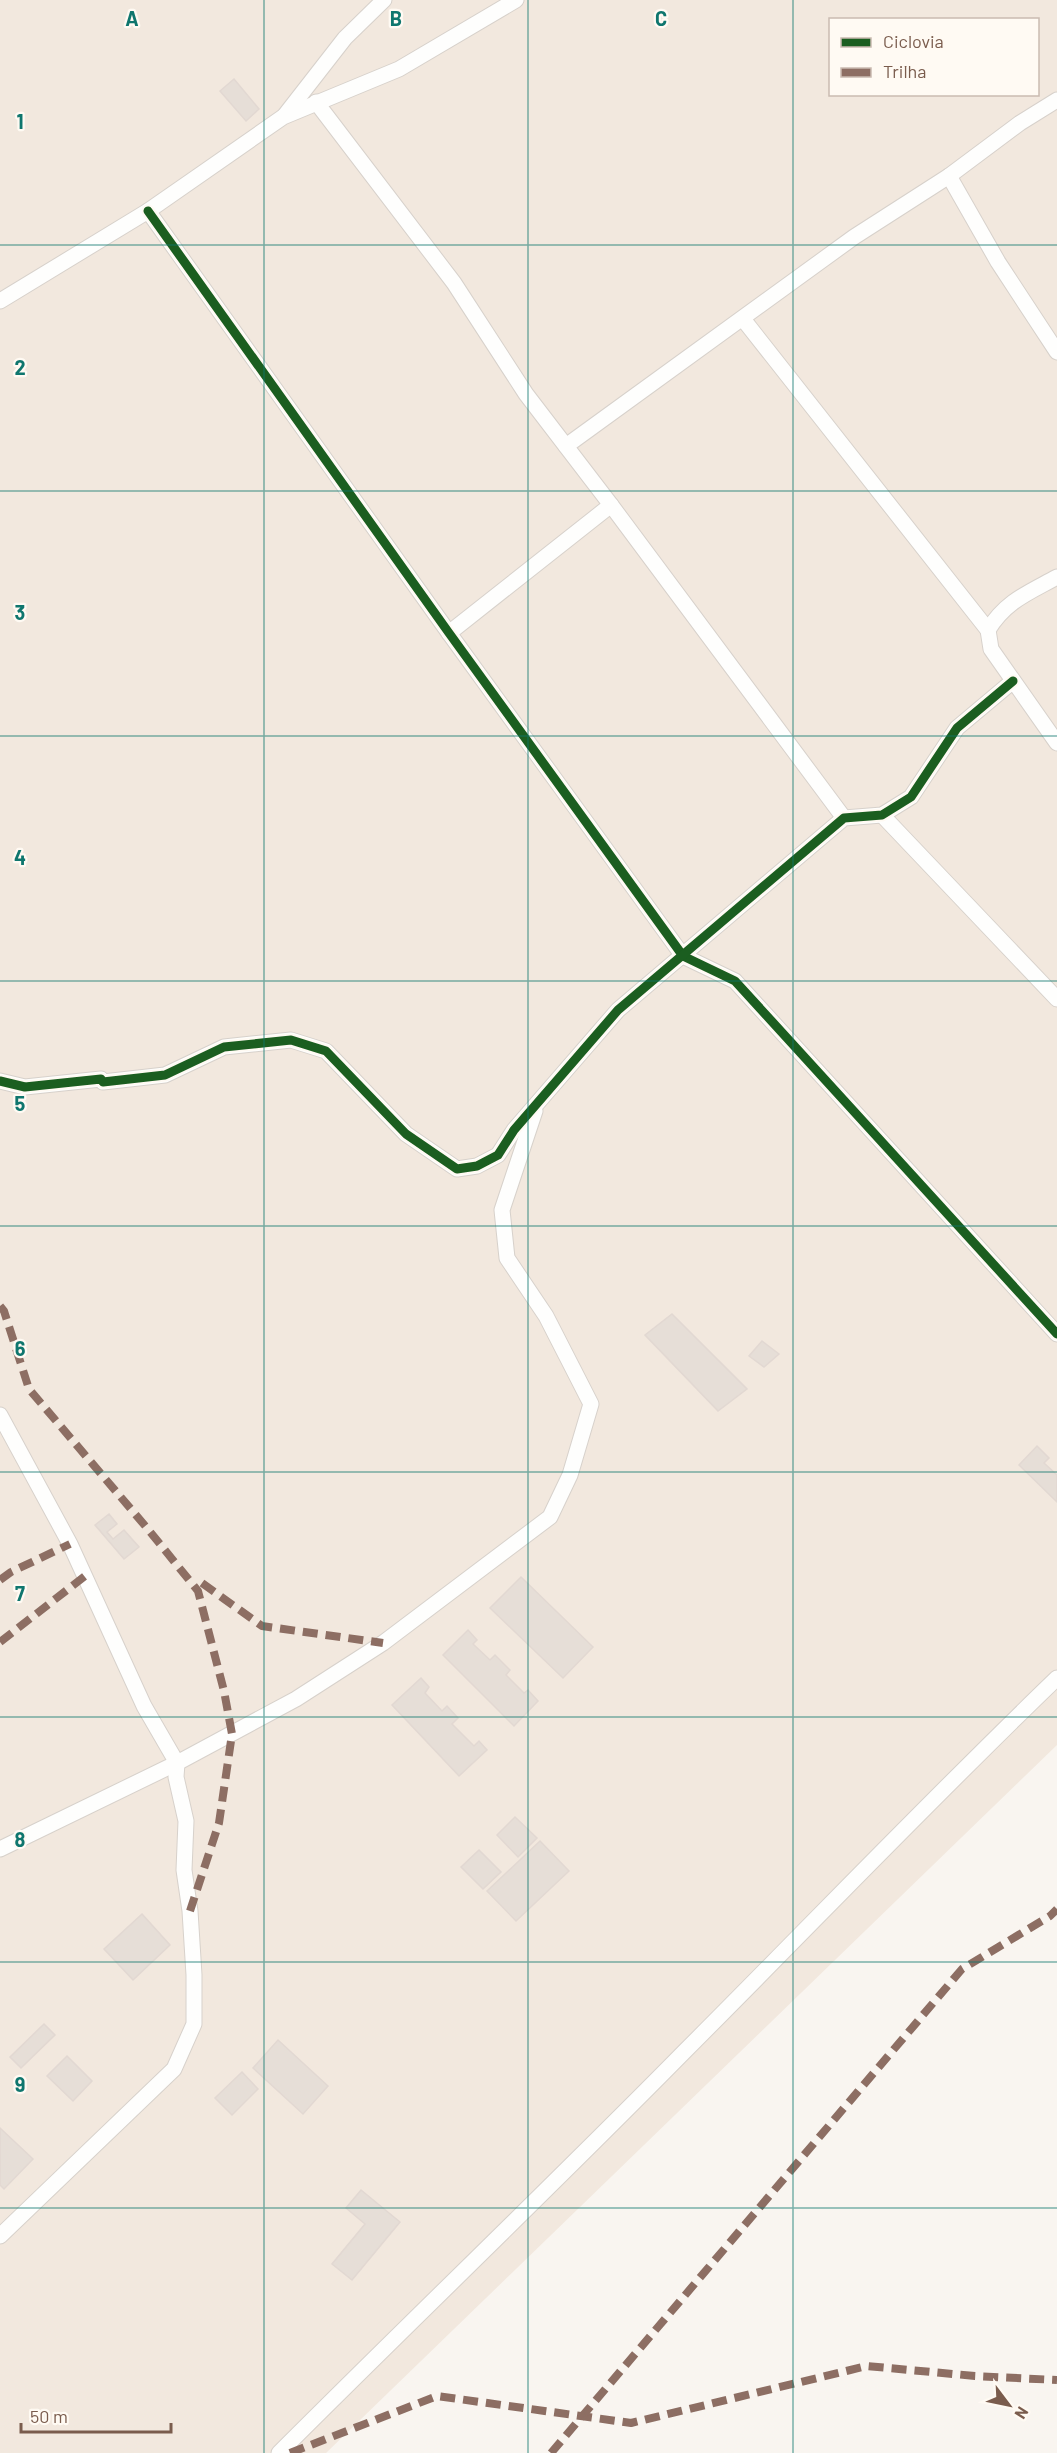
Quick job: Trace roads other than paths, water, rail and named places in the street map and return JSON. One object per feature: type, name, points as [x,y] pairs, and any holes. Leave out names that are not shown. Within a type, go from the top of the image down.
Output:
[{"type":"street","points":[[283,117],[345,38],[384,0]]},
{"type":"street","points":[[0,301],[148,211],[283,117],[399,69],[516,0]]},
{"type":"street","points":[[567,446],[854,237],[949,176],[1020,123],[1057,100]]},
{"type":"street","points":[[316,102],[454,283],[526,394],[612,505],[844,818]]},
{"type":"street","points":[[949,176],[998,262],[1057,352]]},
{"type":"street","points":[[148,211],[683,956],[735,981],[1057,1334]]},
{"type":"street","points":[[743,319],[988,630],[991,649],[1057,743]]},
{"type":"street","points":[[449,633],[612,505]]},
{"type":"street","points":[[988,630],[999,613],[1016,599],[1057,577]]},
{"type":"street","points":[[0,1081],[25,1087],[165,1075],[224,1047],[291,1040],[326,1051],[406,1134],[457,1169],[477,1166],[498,1155],[514,1130],[618,1010],[844,818],[882,815],[911,797],[957,728],[1013,681]]},
{"type":"street","points":[[882,815],[1057,999]]},
{"type":"street","points":[[0,1849],[177,1763],[296,1699],[383,1643],[550,1517],[570,1475],[591,1404],[546,1316],[507,1258],[502,1210],[537,1104]]},
{"type":"street","points":[[0,1415],[70,1544],[144,1706],[177,1763],[176,1777],[186,1821],[184,1870],[190,1911],[194,1976],[194,2024],[174,2069],[0,2236]]},
{"type":"street","points":[[279,2453],[822,1914],[944,1786],[1057,1678]]}]
